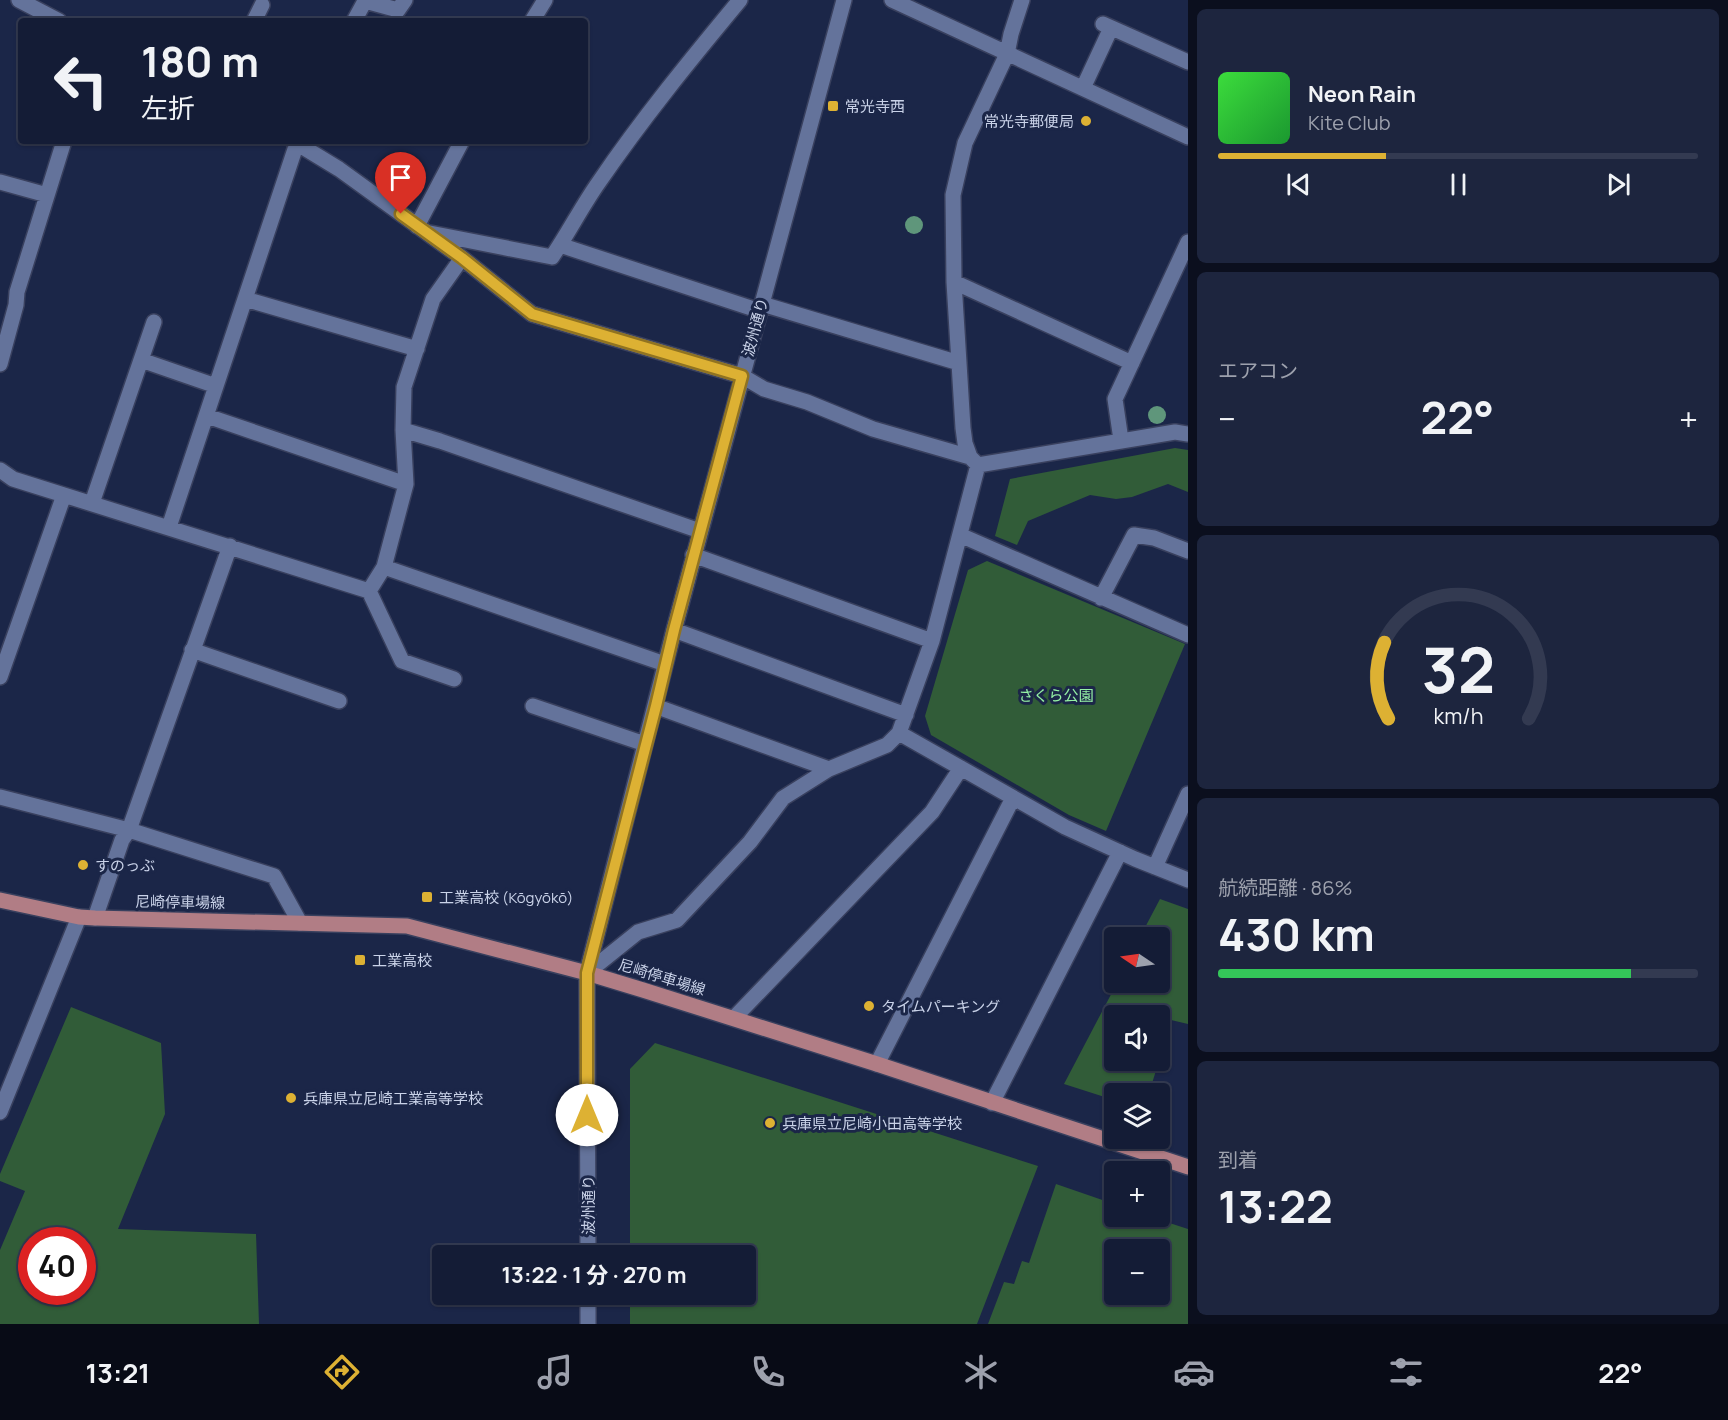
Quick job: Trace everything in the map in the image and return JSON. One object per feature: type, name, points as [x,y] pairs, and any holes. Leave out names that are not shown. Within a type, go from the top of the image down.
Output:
[{"type":"main road","name":"尼崎停車場線","points":[[0,900],[87,918],[407,926],[587,973],[734,1018],[1188,1167]]},
{"type":"street","points":[[18,0],[53,18]]},
{"type":"street","points":[[356,18],[365,1],[399,10],[405,0]]},
{"type":"street","points":[[534,18],[544,0]]},
{"type":"street","points":[[422,229],[552,256],[626,143],[740,0]]},
{"type":"street","name":"波州通り","points":[[588,1245],[587,973],[656,706],[664,664],[844,0]]},
{"type":"street","points":[[892,0],[1188,137]]},
{"type":"street","points":[[587,973],[638,932],[677,920],[750,842],[783,798],[829,769],[887,745],[899,733],[932,641],[960,535],[974,461],[965,443],[963,428],[954,282],[953,195],[965,142],[1007,54],[1022,0]]},
{"type":"street","points":[[256,18],[262,5]]},
{"type":"street","points":[[1083,88],[1107,26],[1188,62]]},
{"type":"street","points":[[0,364],[16,305],[17,292],[63,144]]},
{"type":"street","points":[[169,527],[294,144]]},
{"type":"street","points":[[298,144],[339,169],[462,258],[532,314],[742,376],[764,389],[807,402],[873,429],[974,461],[1175,432],[1188,434]]},
{"type":"street","points":[[422,229],[461,144]]},
{"type":"street","points":[[0,182],[47,195]]},
{"type":"street","points":[[1121,440],[1115,399],[1188,242]]},
{"type":"street","points":[[560,245],[761,308],[959,363]]},
{"type":"street","points":[[369,591],[384,567],[406,484],[403,430],[404,387],[433,299],[462,258]]},
{"type":"street","points":[[954,282],[1132,363]]},
{"type":"street","points":[[245,298],[417,349]]},
{"type":"street","points":[[92,503],[154,322]]},
{"type":"street","points":[[141,360],[216,386]]},
{"type":"street","points":[[207,416],[406,484]]},
{"type":"street","points":[[403,430],[700,531]]},
{"type":"street","points":[[0,470],[13,479],[369,591],[402,661],[454,679]]},
{"type":"street","points":[[0,677],[64,495]]},
{"type":"street","points":[[960,535],[1188,635]]},
{"type":"street","points":[[1101,598],[1134,535],[1154,538],[1188,551]]},
{"type":"street","points":[[0,1112],[122,840],[129,830],[230,546]]},
{"type":"street","points":[[693,555],[932,641]]},
{"type":"street","points":[[384,567],[664,664]]},
{"type":"street","points":[[674,630],[906,715]]},
{"type":"street","points":[[192,650],[339,701]]},
{"type":"street","points":[[533,706],[645,744]]},
{"type":"street","points":[[656,706],[829,769]]},
{"type":"street","points":[[899,733],[1065,827],[1188,880]]},
{"type":"street","points":[[734,1018],[932,812],[961,768]]},
{"type":"street","points":[[1155,867],[1188,794]]},
{"type":"street","points":[[0,797],[129,830],[274,876],[300,923]]},
{"type":"street","points":[[877,1064],[1013,798]]},
{"type":"street","points":[[992,1103],[1120,852]]},
{"type":"street","points":[[588,1305],[588,1324]]},
{"type":"green space","points":[[1175,448],[1188,450],[1188,492],[1168,484],[1132,497],[1116,499],[1090,495],[1028,521],[1017,545],[995,536],[1010,479]]},
{"type":"green space","name":"さくら公園","points":[[987,561],[1185,644],[1106,831],[1069,815],[931,735],[925,716],[968,570]]},
{"type":"green space","points":[[1160,899],[1188,909],[1188,1024],[1171,1020],[1170,1024],[1170,1005],[1105,1005],[1112,993],[1170,993],[1170,927],[1145,927]]},
{"type":"green space","points":[[71,1007],[161,1043],[165,1114],[118,1229],[256,1234],[259,1324],[0,1324],[0,1250],[25,1191],[0,1181],[0,1174]]},
{"type":"green space","points":[[1104,1008],[1104,1071],[1156,1071],[1152,1083],[1104,1083],[1104,1097],[1064,1084]]},
{"type":"green space","name":"兵庫県立尼崎小田高等学校","points":[[655,1043],[1038,1166],[977,1324],[630,1324],[630,1305],[756,1305],[756,1245],[630,1245],[630,1069]]},
{"type":"green space","points":[[1056,1184],[1104,1201],[1104,1227],[1170,1227],[1170,1223],[1188,1229],[1188,1324],[988,1324],[1004,1282],[1014,1284],[1022,1261],[1029,1263]]},
{"type":"place","name":"常光寺西","points":[[833,106]]},
{"type":"place","name":"常光寺郵便局","points":[[1086,121]]},
{"type":"place","name":"すのっぶ","points":[[83,865]]},
{"type":"place","name":"工業高校 (Kōgyōkō)","points":[[427,897]]},
{"type":"place","name":"工業高校","points":[[360,960]]},
{"type":"place","name":"タイムパーキング","points":[[869,1006]]},
{"type":"place","name":"兵庫県立尼崎工業高等学校","points":[[291,1098]]},
{"type":"place","name":"兵庫県立尼崎小田高等学校","points":[[770,1123]]},
{"type":"route","points":[[401,214],[462,258],[532,314],[742,376],[664,664],[656,706],[587,973],[587,1115]]}]
